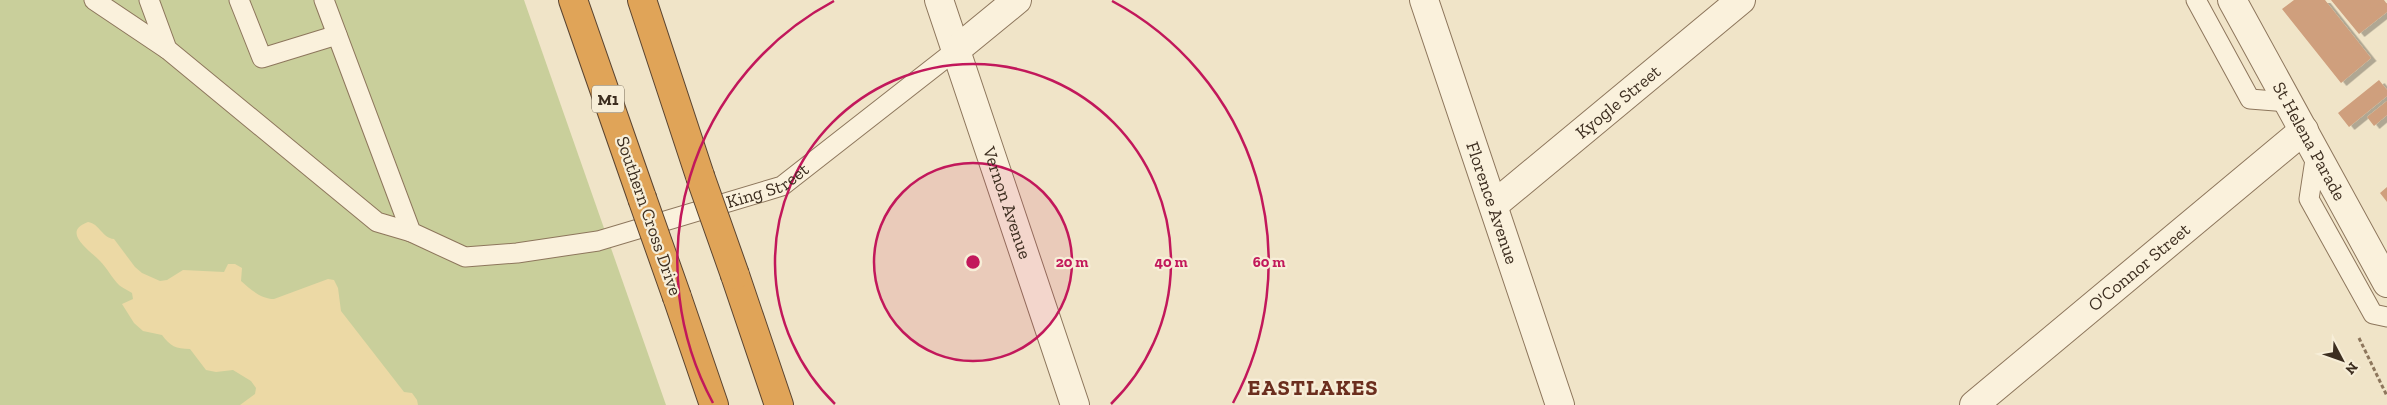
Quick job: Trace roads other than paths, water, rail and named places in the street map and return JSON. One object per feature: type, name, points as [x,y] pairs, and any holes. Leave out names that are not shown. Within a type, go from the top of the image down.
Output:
[{"type":"highway","name":"Southern Cross Drive","points":[[573,0],[678,297],[714,405]]},
{"type":"highway","points":[[642,0],[779,405]]},
{"type":"street","name":"Vernon Avenue","points":[[939,0],[1075,405]]},
{"type":"street","name":"King Street","points":[[956,50],[1017,0]]},
{"type":"street","name":"Florence Avenue","points":[[1424,0],[1495,204],[1560,405]]},
{"type":"street","name":"Kyogle Street","points":[[1495,204],[1741,0]]},
{"type":"street","name":"St Helena Parade","points":[[2232,0],[2387,283]]},
{"type":"street","name":"O'Connor Street","points":[[1974,405],[2310,142]]},
{"type":"lane","points":[[94,0],[167,49],[377,222],[411,232]]},
{"type":"lane","points":[[149,0],[167,49]]},
{"type":"lane","points":[[240,0],[262,58],[337,35]]},
{"type":"lane","points":[[324,0],[411,232]]},
{"type":"lane","points":[[2196,0],[2250,99],[2288,102]]},
{"type":"lane","name":"King Street","points":[[411,232],[465,257],[517,252],[598,241],[782,186],[956,50]]},
{"type":"lane","points":[[2310,142],[2309,199],[2373,314],[2387,317]]},
{"type":"district","name":"EASTLAKES","points":[[1313,387]]}]
